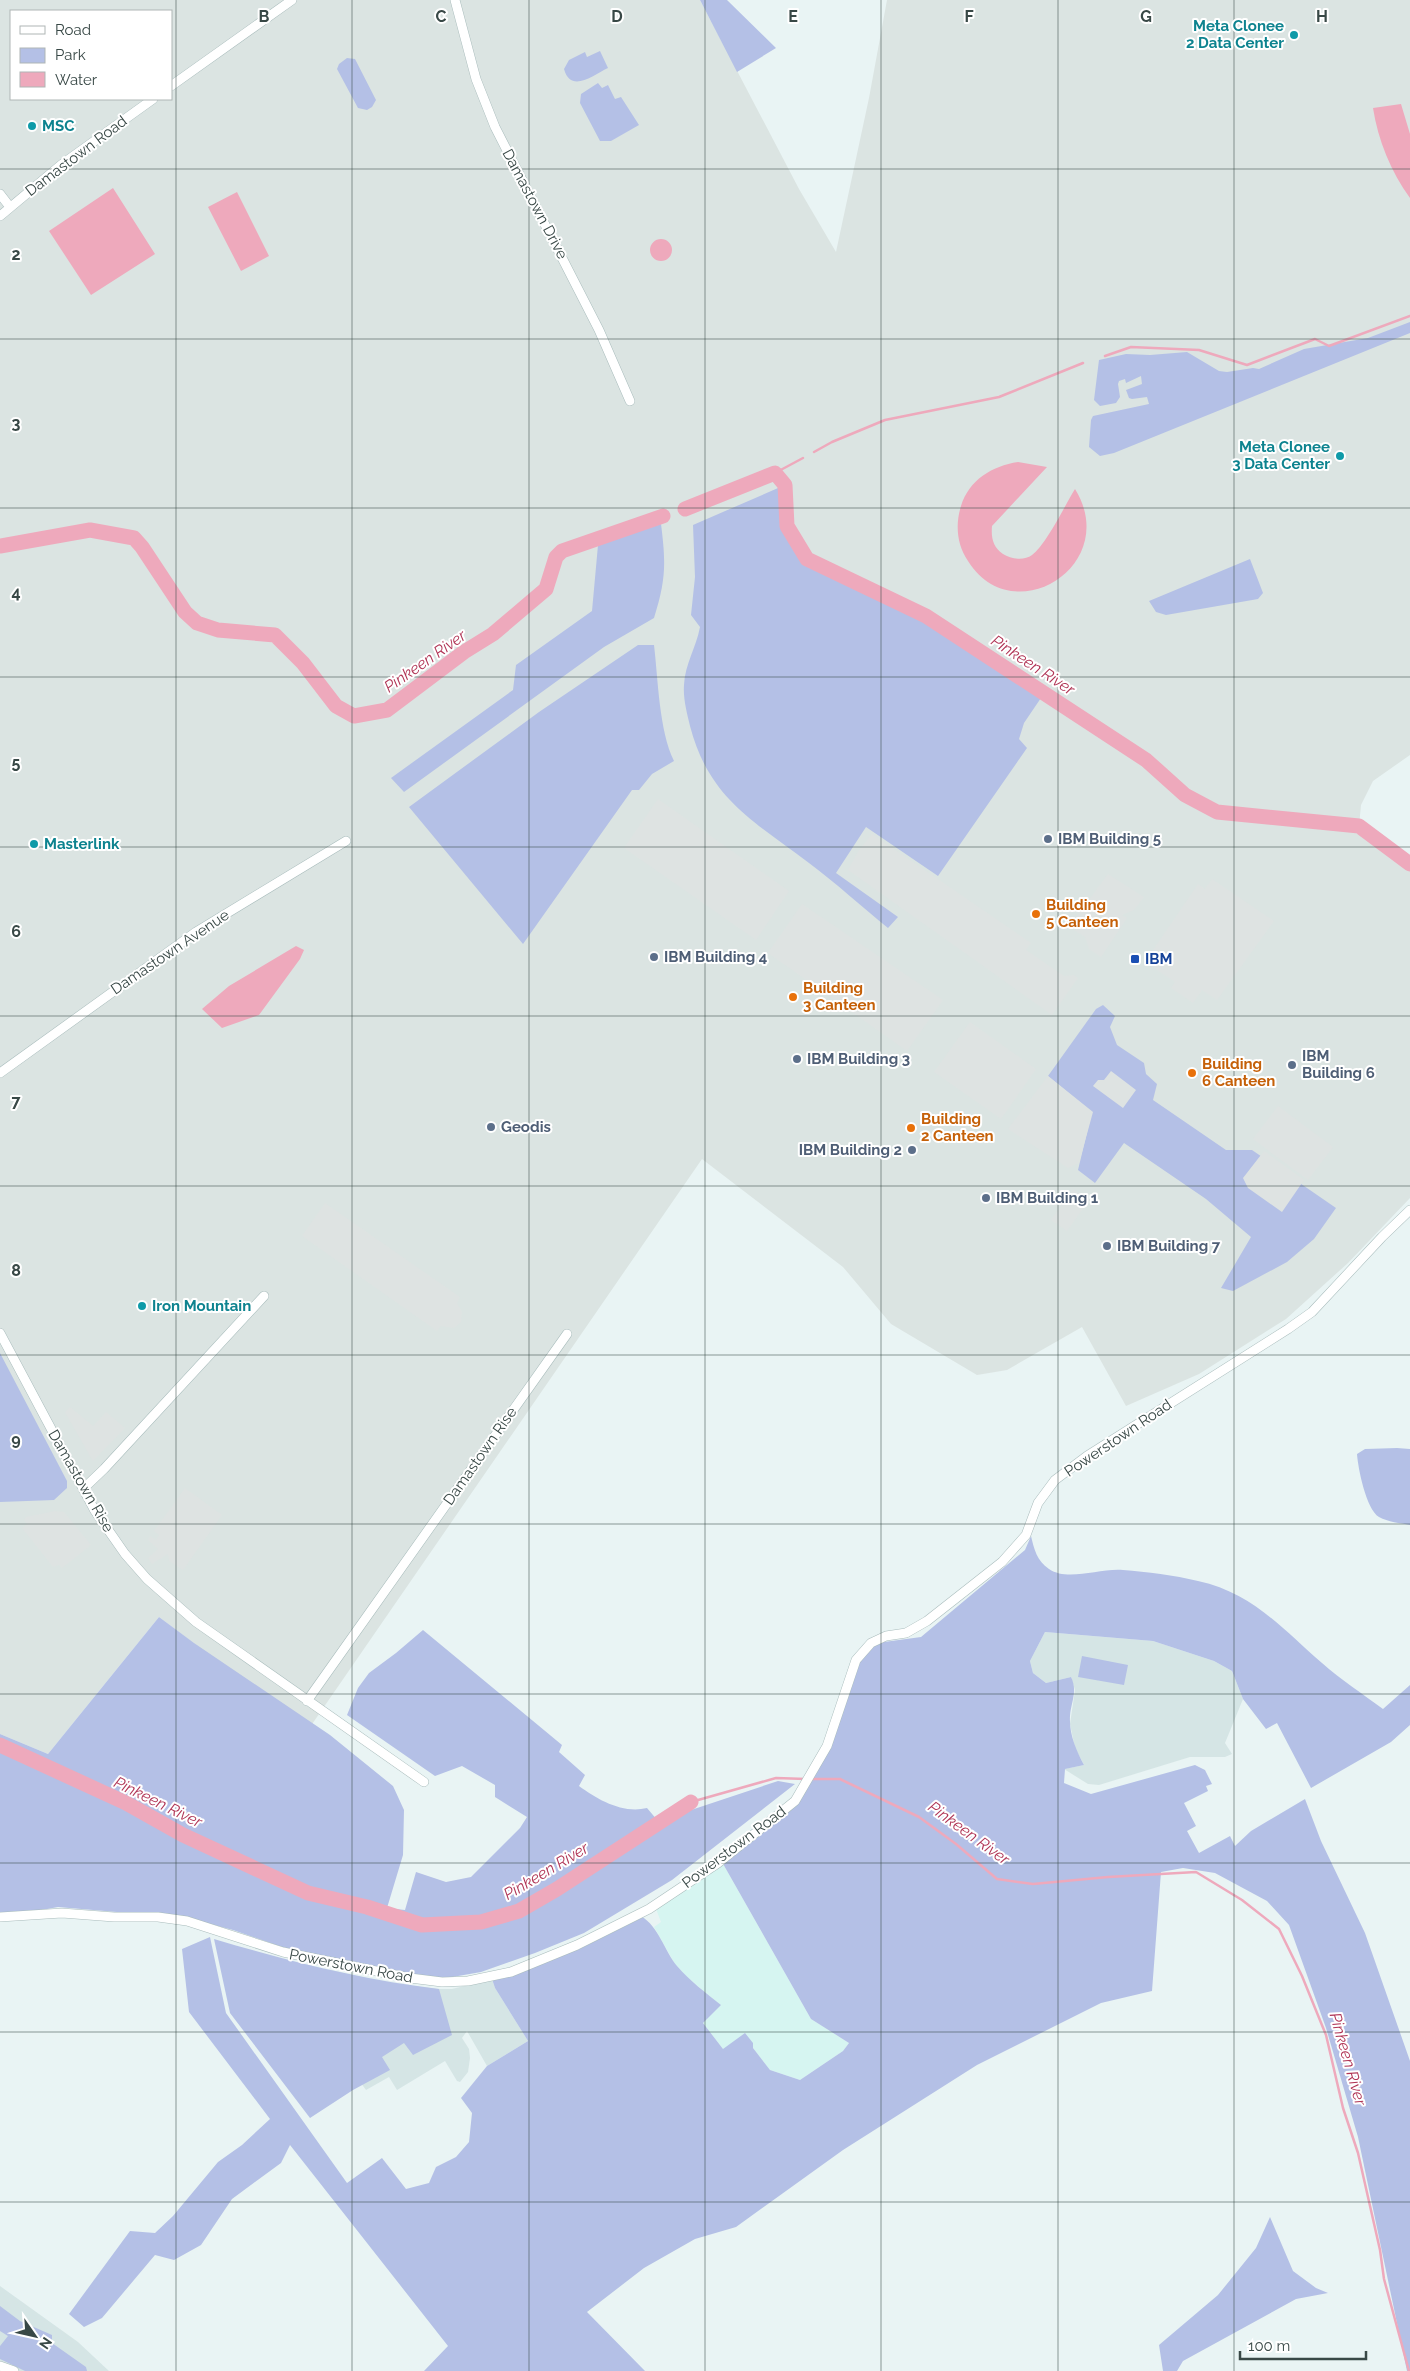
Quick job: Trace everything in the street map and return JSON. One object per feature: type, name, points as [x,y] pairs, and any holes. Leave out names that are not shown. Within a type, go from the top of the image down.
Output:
[{"type":"street","points":[[172,85],[292,0]]},
{"type":"street","name":"Damastown Drive","points":[[455,0],[476,79],[495,127],[595,321],[630,401]]},
{"type":"street","name":"Damastown Road","points":[[0,216],[62,165],[152,100]]},
{"type":"street","points":[[0,194],[10,207]]},
{"type":"street","name":"Damastown Avenue","points":[[0,1073],[196,932],[346,840]]},
{"type":"street","name":"Powerstown Road","points":[[0,1917],[62,1913],[168,1918],[187,1921],[232,1934],[282,1952],[410,1978],[442,1982],[468,1981],[511,1972],[577,1946],[649,1908],[718,1863],[795,1801],[827,1746],[856,1660],[871,1643],[886,1636],[906,1632],[927,1621],[961,1595],[1018,1546],[1026,1535],[1038,1503],[1055,1480],[1087,1456],[1312,1312],[1410,1210]]},
{"type":"street","points":[[83,1489],[104,1469],[264,1296]]},
{"type":"street","name":"Damastown Rise","points":[[0,1333],[95,1511],[125,1554],[174,1604],[196,1622],[424,1782]]},
{"type":"street","name":"Damastown Rise","points":[[306,1701],[567,1334]]},
{"type":"street","points":[[0,2366],[14,2371]]},
{"type":"shaded area","points":[[0,0],[700,0],[799,189],[836,252],[869,98],[887,0],[1410,0],[1410,755],[1373,781],[1361,805],[1359,826],[1410,864],[1410,1198],[1348,1263],[1286,1319],[1199,1374],[1126,1406],[1082,1327],[1007,1370],[977,1375],[891,1324],[843,1267],[702,1159],[308,1730],[159,1617],[48,1754],[0,1734]]},
{"type":"shaded area","points":[[658,799],[789,891],[756,940],[624,848]]},
{"type":"shaded area","points":[[872,834],[1031,943],[1026,950],[1064,976],[1074,975],[1078,978],[1052,1015],[848,870],[859,850]]},
{"type":"shaded area","points":[[1108,874],[1144,897],[1134,910],[1122,915],[1127,918],[1101,957],[1089,949],[1085,937],[1074,930],[1081,921],[1076,917]]},
{"type":"shaded area","points":[[1212,879],[1274,921],[1217,1000],[1202,990],[1193,1003],[1171,988],[1175,982],[1145,962],[1198,884],[1205,889]]},
{"type":"shaded area","points":[[802,904],[943,1000],[907,1051],[768,953]]},
{"type":"shaded area","points":[[970,1022],[1036,1069],[1001,1119],[934,1072]]},
{"type":"shaded area","points":[[1111,1071],[1136,1090],[1123,1108],[1093,1086],[1098,1080],[1104,1080]]},
{"type":"shaded area","points":[[1048,1076],[1093,1112],[1079,1163],[1068,1168],[1008,1129]]},
{"type":"shaded area","points":[[1278,1106],[1333,1147],[1308,1180],[1253,1139]]},
{"type":"shaded area","points":[[1264,1151],[1304,1180],[1282,1212],[1248,1188],[1243,1178]]},
{"type":"shaded area","points":[[1073,1189],[1089,1200],[1067,1231],[1051,1220]]},
{"type":"shaded area","points":[[325,1203],[460,1297],[457,1303],[462,1312],[461,1322],[454,1328],[441,1326],[437,1331],[302,1236]]},
{"type":"shaded area","points":[[70,1407],[93,1426],[106,1412],[125,1428],[93,1461],[65,1412]]},
{"type":"shaded area","points":[[185,1488],[222,1515],[183,1570],[169,1561],[168,1554],[152,1564],[148,1558],[158,1549],[148,1540],[150,1536],[156,1540],[159,1535],[154,1531]]},
{"type":"shaded area","points":[[55,1511],[64,1512],[91,1545],[62,1568],[59,1565],[53,1567],[22,1528],[27,1524],[24,1520],[26,1517]]},
{"type":"shaded area","points":[[1045,1632],[1153,1641],[1214,1661],[1232,1671],[1243,1699],[1225,1743],[1232,1754],[1225,1757],[1190,1757],[1099,1785],[1088,1784],[1064,1769],[1084,1765],[1075,1748],[1070,1724],[1075,1690],[1071,1677],[1046,1683],[1033,1673],[1030,1661]]},
{"type":"shaded area","points":[[722,1862],[811,2019],[849,2043],[843,2051],[800,2080],[770,2070],[753,2048],[723,2049],[703,2023],[720,2005],[687,1977],[675,1964],[654,1927],[661,1922],[656,1909]]},
{"type":"shaded area","points":[[331,1970],[386,1983],[439,1989],[452,1989],[492,1979],[495,1988],[528,2041],[487,2066],[467,2031],[462,2038],[469,2049],[470,2058],[468,2072],[460,2082],[457,2081],[445,2061],[397,2090],[389,2077],[366,2090],[337,2050]]},
{"type":"shaded area","points":[[0,2286],[78,2342],[109,2371],[0,2371]]},
{"type":"green space","points":[[700,0],[727,0],[776,48],[737,72]]},
{"type":"green space","points":[[600,51],[608,68],[577,82],[567,76],[564,69],[569,60],[585,52],[587,57]]},
{"type":"green space","points":[[347,58],[355,59],[376,100],[372,107],[367,110],[358,108],[337,69],[339,64]]},
{"type":"green space","points":[[598,83],[602,88],[608,85],[615,99],[621,97],[639,125],[611,141],[600,141],[580,103],[581,94]]},
{"type":"green space","points":[[1410,322],[1410,333],[1114,453],[1100,456],[1089,447],[1093,416],[1149,404],[1147,397],[1129,398],[1126,390],[1142,384],[1141,376],[1126,383],[1125,379],[1119,381],[1120,397],[1116,403],[1100,406],[1094,400],[1099,360],[1126,354],[1150,355],[1187,352],[1219,371],[1259,369],[1304,349],[1368,338]]},
{"type":"green space","points":[[785,485],[787,526],[807,559],[926,616],[1045,692],[1024,723],[1019,739],[1027,748],[938,876],[866,827],[836,873],[898,917],[888,928],[736,806],[709,772],[698,751],[690,726],[684,685],[688,663],[700,627],[691,615],[695,577],[693,525]]},
{"type":"green space","points":[[661,524],[664,571],[661,593],[654,618],[604,647],[404,792],[391,778],[513,690],[516,665],[592,611],[598,545]]},
{"type":"green space","points":[[1250,559],[1263,593],[1258,599],[1166,615],[1156,612],[1149,601]]},
{"type":"green space","points":[[638,645],[654,645],[662,720],[674,761],[652,774],[639,790],[632,790],[523,944],[409,807],[539,712]]},
{"type":"green space","points":[[1103,1005],[1115,1016],[1110,1027],[1117,1045],[1144,1063],[1146,1074],[1157,1084],[1153,1100],[1226,1150],[1252,1150],[1336,1208],[1314,1239],[1287,1262],[1233,1291],[1221,1288],[1251,1237],[1206,1199],[1124,1143],[1095,1183],[1078,1170],[1092,1112],[1048,1076],[1096,1009]]},
{"type":"green space","points":[[0,1353],[67,1481],[67,1488],[54,1500],[0,1502]]},
{"type":"green space","points":[[1365,1449],[1410,1449],[1410,1525],[1386,1520],[1374,1513],[1370,1506],[1359,1469],[1357,1454]]},
{"type":"green space","points":[[1031,1536],[1039,1558],[1045,1566],[1057,1573],[1074,1575],[1123,1570],[1151,1573],[1198,1581],[1235,1594],[1265,1613],[1329,1669],[1383,1709],[1410,1685],[1410,1725],[1391,1742],[1311,1788],[1277,1723],[1266,1729],[1243,1699],[1232,1671],[1214,1661],[1153,1641],[1045,1632],[1030,1661],[1033,1673],[1046,1683],[1071,1677],[1073,1682],[1074,1692],[1070,1716],[1071,1729],[1076,1748],[1084,1765],[1065,1769],[1064,1783],[1091,1794],[1195,1765],[1205,1770],[1212,1784],[1206,1786],[1208,1791],[1184,1803],[1196,1826],[1187,1831],[1199,1853],[1230,1836],[1235,1846],[1251,1831],[1305,1799],[1321,1841],[1365,1933],[1410,2061],[1410,2371],[1407,2371],[1358,2137],[1326,2028],[1289,1925],[1267,1901],[1215,1873],[1183,1868],[1161,1872],[1152,1991],[1101,2003],[977,2065],[843,2150],[736,2227],[695,2239],[644,2268],[587,2312],[645,2371],[424,2371],[448,2346],[290,2145],[281,2163],[232,2199],[201,2245],[174,2260],[155,2255],[102,2318],[84,2327],[69,2314],[130,2231],[155,2233],[173,2216],[218,2162],[242,2145],[270,2119],[189,2012],[182,1949],[210,1937],[226,2013],[347,2183],[382,2158],[406,2189],[429,2183],[436,2167],[456,2157],[469,2142],[472,2113],[461,2098],[487,2066],[528,2041],[495,1988],[492,1979],[641,1916],[657,1932],[677,1966],[721,2005],[703,2023],[723,2049],[745,2033],[753,2043],[753,2048],[770,2070],[800,2080],[843,2051],[849,2043],[811,2019],[722,1862],[793,1801],[809,1781],[858,1661],[872,1646],[884,1642],[921,1637],[1025,1550]]},
{"type":"green space","points":[[159,1617],[194,1643],[330,1735],[393,1786],[404,1810],[403,1855],[387,1908],[405,1910],[416,1872],[446,1882],[471,1877],[520,1828],[527,1817],[495,1797],[495,1785],[462,1766],[435,1776],[347,1715],[358,1688],[369,1673],[423,1630],[562,1745],[559,1752],[585,1775],[579,1786],[611,1805],[629,1809],[647,1808],[658,1821],[778,1781],[795,1784],[672,1880],[584,1933],[481,1972],[441,1979],[412,1976],[282,1947],[233,1930],[187,1918],[58,1907],[9,1916],[0,1915],[0,1734],[48,1754]]},
{"type":"green space","points":[[1082,1656],[1128,1665],[1124,1685],[1078,1677]]},
{"type":"green space","points":[[214,1939],[325,1969],[439,1989],[452,2035],[413,2055],[404,2043],[382,2057],[390,2070],[353,2090],[310,2118],[230,2013]]},
{"type":"green space","points":[[1270,2217],[1293,2271],[1316,2288],[1328,2293],[1296,2299],[1183,2361],[1177,2371],[1163,2371],[1159,2345],[1218,2295],[1256,2248]]},
{"type":"green space","points":[[0,2306],[20,2321],[52,2335],[52,2343],[86,2367],[87,2371],[25,2371],[0,2359],[0,2346],[8,2336],[0,2331]]},
{"type":"water","points":[[1401,104],[1410,134],[1410,198],[1386,155],[1378,132],[1373,108]]},
{"type":"water","points":[[113,188],[155,254],[91,295],[49,231]]},
{"type":"water","points":[[237,192],[269,256],[241,271],[208,207]]},
{"type":"water","points":[[661,239],[669,242],[672,250],[669,258],[661,261],[653,258],[650,250],[653,242]]},
{"type":"water","points":[[1018,462],[1047,467],[992,526],[992,538],[997,548],[1003,554],[1021,559],[1032,555],[1049,534],[1075,489],[1086,517],[1084,542],[1074,564],[1056,580],[1034,590],[1010,591],[987,582],[968,561],[959,542],[958,520],[965,497],[976,482],[999,467]]},
{"type":"water","points":[[296,946],[304,950],[300,959],[259,1015],[222,1028],[202,1009],[229,986]]},
{"type":"waterway","points":[[1105,356],[1131,347],[1199,350],[1247,365],[1315,339],[1329,346],[1410,316]]},
{"type":"waterway","points":[[814,452],[832,442],[885,420],[999,397],[1083,363]]},
{"type":"waterway","points":[[775,473],[803,458]]},
{"type":"waterway","name":"Pinkeen River","points":[[685,509],[775,473],[785,485],[787,526],[807,559],[926,616],[1146,760],[1185,795],[1217,812],[1359,826],[1410,864]]},
{"type":"waterway","name":"Pinkeen River","points":[[0,546],[90,530],[134,538],[185,612],[197,623],[218,630],[275,635],[303,663],[336,706],[354,716],[387,710],[464,652],[493,634],[546,589],[556,557],[562,551],[663,516]]},
{"type":"waterway","name":"Pinkeen River","points":[[0,1745],[126,1803],[183,1835],[308,1893],[367,1907],[422,1925],[481,1922],[519,1911],[557,1889],[691,1802]]},
{"type":"waterway","name":"Pinkeen River","points":[[691,1802],[776,1778],[806,1779]]},
{"type":"waterway","name":"Pinkeen River","points":[[812,1779],[840,1779],[919,1817],[956,1844],[997,1879],[1033,1884],[1196,1872],[1242,1900],[1279,1929],[1302,1976],[1326,2035],[1343,2108],[1358,2153],[1380,2250],[1384,2279],[1409,2371]]},
{"type":"place","name":"Meta Clonee 2 Data Center","points":[[1294,35]]},
{"type":"place","name":"MSC","points":[[32,126]]},
{"type":"place","name":"Meta Clonee 3 Data Center","points":[[1340,456]]},
{"type":"place","name":"IBM Building 5","points":[[1048,839]]},
{"type":"place","name":"Masterlink","points":[[34,844]]},
{"type":"place","name":"Building 5 Canteen","points":[[1036,914]]},
{"type":"place","name":"IBM Building 4","points":[[654,957]]},
{"type":"place","name":"IBM","points":[[1135,959]]},
{"type":"place","name":"Building 3 Canteen","points":[[793,997]]},
{"type":"place","name":"IBM Building 3","points":[[797,1059]]},
{"type":"place","name":"IBM Building 6","points":[[1292,1065]]},
{"type":"place","name":"Building 6 Canteen","points":[[1192,1073]]},
{"type":"place","name":"Geodis","points":[[491,1127]]},
{"type":"place","name":"Building 2 Canteen","points":[[911,1128]]},
{"type":"place","name":"IBM Building 2","points":[[912,1150]]},
{"type":"place","name":"IBM Building 1","points":[[986,1198]]},
{"type":"place","name":"IBM Building 7","points":[[1107,1246]]},
{"type":"place","name":"Iron Mountain","points":[[142,1306]]}]
